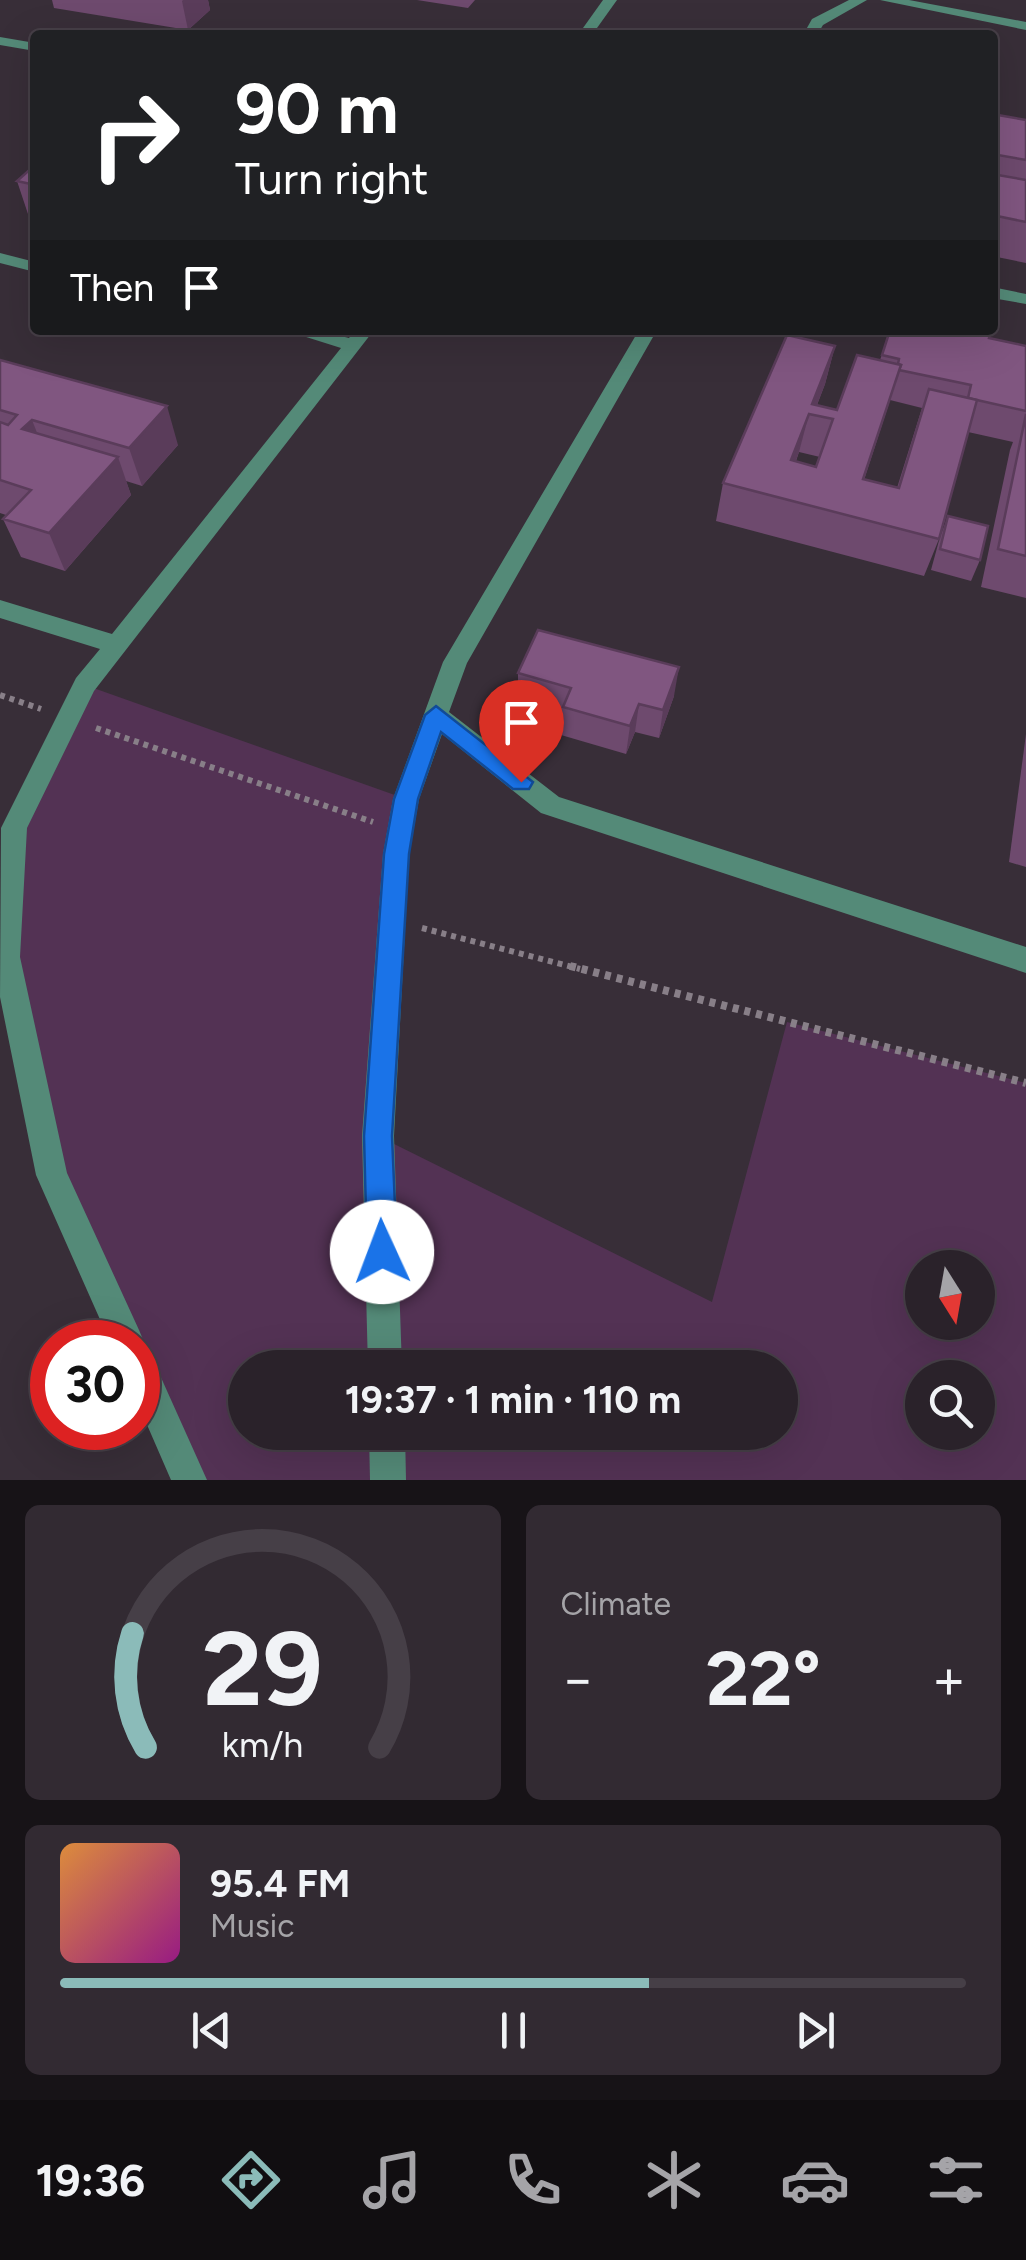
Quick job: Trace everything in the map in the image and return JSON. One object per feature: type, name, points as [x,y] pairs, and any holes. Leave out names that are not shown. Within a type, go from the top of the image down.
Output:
[{"type":"street","points":[[589,30],[610,0]]},
{"type":"street","points":[[813,30],[817,22],[860,0]]},
{"type":"street","points":[[887,0],[1026,26]]},
{"type":"street","points":[[0,40],[30,46]]},
{"type":"street","points":[[0,258],[30,266]]},
{"type":"street","points":[[998,293],[1026,299]]},
{"type":"street","points":[[384,1350],[378,1136],[392,920],[406,799],[455,662],[645,335]]},
{"type":"street","points":[[117,1320],[52,1175],[6,957],[14,828],[67,718],[117,645],[359,337]]},
{"type":"street","points":[[0,610],[117,645]]},
{"type":"street","points":[[436,715],[550,804],[1026,960]]},
{"type":"street","points":[[160,1415],[189,1480]]},
{"type":"street","points":[[387,1450],[388,1480]]},
{"type":"path","points":[[0,695],[400,832]]},
{"type":"path","points":[[392,920],[1026,1084]]},
{"type":"shaded area","points":[[85,685],[406,799],[378,1136],[712,1302],[787,1022],[1026,1083],[1026,1480],[189,1480],[160,1415],[160,1320],[117,1320],[52,1175],[6,957],[14,828]]},
{"type":"building","points":[[998,115],[1026,120],[1026,160],[998,155]]},
{"type":"building","points":[[30,169],[30,184],[17,181]]},
{"type":"building","points":[[998,175],[1026,180],[1026,222],[998,216]]},
{"type":"building","points":[[787,335],[835,346],[812,404],[837,410],[857,355],[901,365],[863,479],[899,488],[929,389],[977,400],[939,539],[723,483]],"holes":[[[809,414],[833,419],[816,467],[791,460]]]},
{"type":"building","points":[[888,335],[990,335],[989,338],[1026,346],[1026,411],[968,398],[971,385],[899,370],[899,359],[882,355]]},
{"type":"building","points":[[0,360],[167,406],[129,448],[32,420],[22,429],[118,457],[49,533],[3,519],[31,490],[0,480],[0,422],[8,425],[17,415],[0,410]]},
{"type":"building","points":[[1026,414],[1026,556],[998,549]]},
{"type":"building","points":[[948,516],[988,526],[980,560],[940,549]]},
{"type":"building","points":[[538,630],[679,667],[663,710],[639,704],[630,726],[563,707],[571,688],[518,673]]},
{"type":"route","points":[[382,1252],[378,1136],[396,854],[406,799],[436,715],[521,782]]}]
